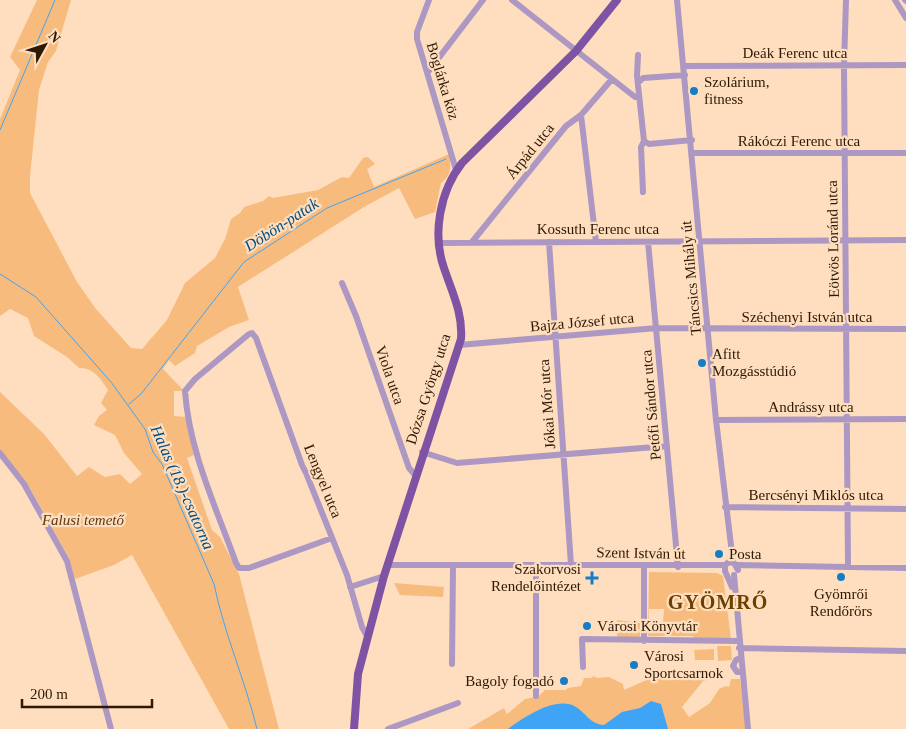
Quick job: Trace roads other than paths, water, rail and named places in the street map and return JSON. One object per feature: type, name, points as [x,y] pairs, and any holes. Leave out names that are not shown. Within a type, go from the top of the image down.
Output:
[{"type":"main road","name":"Dózsa György utca","points":[[354,729],[358,674],[387,565],[422,452],[459,345],[461,318],[443,266],[439,243],[445,193],[456,170],[576,52],[617,0]]},
{"type":"street","name":"Boglárka köz","points":[[429,0],[417,32],[417,39],[456,170]]},
{"type":"street","points":[[428,72],[482,0]]},
{"type":"street","points":[[512,0],[576,52],[635,97],[639,97]]},
{"type":"street","name":"Táncsics Mihály út","points":[[677,0],[692,140],[716,420],[739,645],[740,658],[736,660],[733,666],[737,672],[742,672],[748,729]]},
{"type":"street","name":"Eötvös Loránd utca","points":[[846,0],[844,66],[847,329],[846,509],[848,567]]},
{"type":"street","points":[[895,0],[906,18]]},
{"type":"street","points":[[638,55],[638,83],[644,141],[641,147],[643,192]]},
{"type":"street","name":"Deák Ferenc utca","points":[[684,66],[906,65]]},
{"type":"street","points":[[638,83],[643,78],[685,75]]},
{"type":"street","name":"Árpád utca","points":[[472,242],[566,126],[581,115],[612,79]]},
{"type":"street","points":[[581,115],[596,242]]},
{"type":"street","points":[[644,141],[649,144],[692,140]]},
{"type":"street","name":"Rákóczi Ferenc utca","points":[[692,153],[906,153]]},
{"type":"street","name":"Kossuth Ferenc utca","points":[[439,243],[906,240]]},
{"type":"street","name":"Jókai Mór utca","points":[[549,242],[571,565]]},
{"type":"street","name":"Petőfi Sándor utca","points":[[648,242],[678,566]]},
{"type":"street","name":"Viola utca","points":[[342,283],[356,316],[409,468],[415,475]]},
{"type":"street","name":"Bajza József utca","points":[[459,345],[657,328],[708,330]]},
{"type":"street","name":"Széchenyi István utca","points":[[708,330],[906,329]]},
{"type":"street","name":"Lengyel utca","points":[[332,538],[250,568],[242,569],[236,563],[200,465],[187,420],[185,391],[195,379],[249,334],[255,335],[302,464],[332,538],[350,587],[362,627],[368,636]]},
{"type":"street","name":"Andrássy utca","points":[[716,420],[906,419]]},
{"type":"street","points":[[422,452],[457,463],[563,456],[667,446]]},
{"type":"street","points":[[0,453],[24,484],[67,561],[111,729]]},
{"type":"street","name":"Bercsényi Miklós utca","points":[[725,507],[906,508]]},
{"type":"street","name":"Szent István út","points":[[387,565],[714,566],[731,568]]},
{"type":"street","points":[[452,664],[453,565]]},
{"type":"street","points":[[536,565],[536,696]]},
{"type":"street","points":[[644,566],[644,641]]},
{"type":"street","points":[[731,568],[749,566],[906,568]]},
{"type":"street","points":[[350,587],[384,576]]},
{"type":"street","points":[[583,667],[582,639],[906,651]]},
{"type":"street","points":[[388,729],[458,702]]},
{"type":"water","points":[[651,701],[661,704],[668,729],[508,729],[540,709],[559,704],[568,704],[576,707],[595,723],[604,725],[622,712],[640,708]]},
{"type":"waterway","points":[[0,130],[55,0]]},
{"type":"waterway","name":"Döbön-patak","points":[[129,404],[141,394],[244,262],[327,208],[446,159]]},
{"type":"waterway","name":"Halas (18.)-csatorna","points":[[0,274],[36,297],[111,382],[145,429],[153,452],[162,464],[214,584],[223,620],[257,729]]},
{"type":"place","name":"Szolárium, fitness","points":[[694,91]]},
{"type":"place","name":"Afitt Mozgásstúdió","points":[[702,363]]},
{"type":"place","name":"Posta","points":[[719,554]]},
{"type":"place","name":"Gyömrői Rendőrörs","points":[[841,577]]},
{"type":"place","name":"Szakorvosi Rendelőintézet","points":[[592,578]]},
{"type":"place","name":"Városi Könyvtár","points":[[587,626]]},
{"type":"place","name":"Városi Sportcsarnok","points":[[634,665]]},
{"type":"place","name":"Bagoly fogadó","points":[[564,681]]},
{"type":"district","name":"GYÖMRŐ","points":[[718,602]]},
{"type":"park label","name":"Falusi temető","points":[[83,520]]}]
